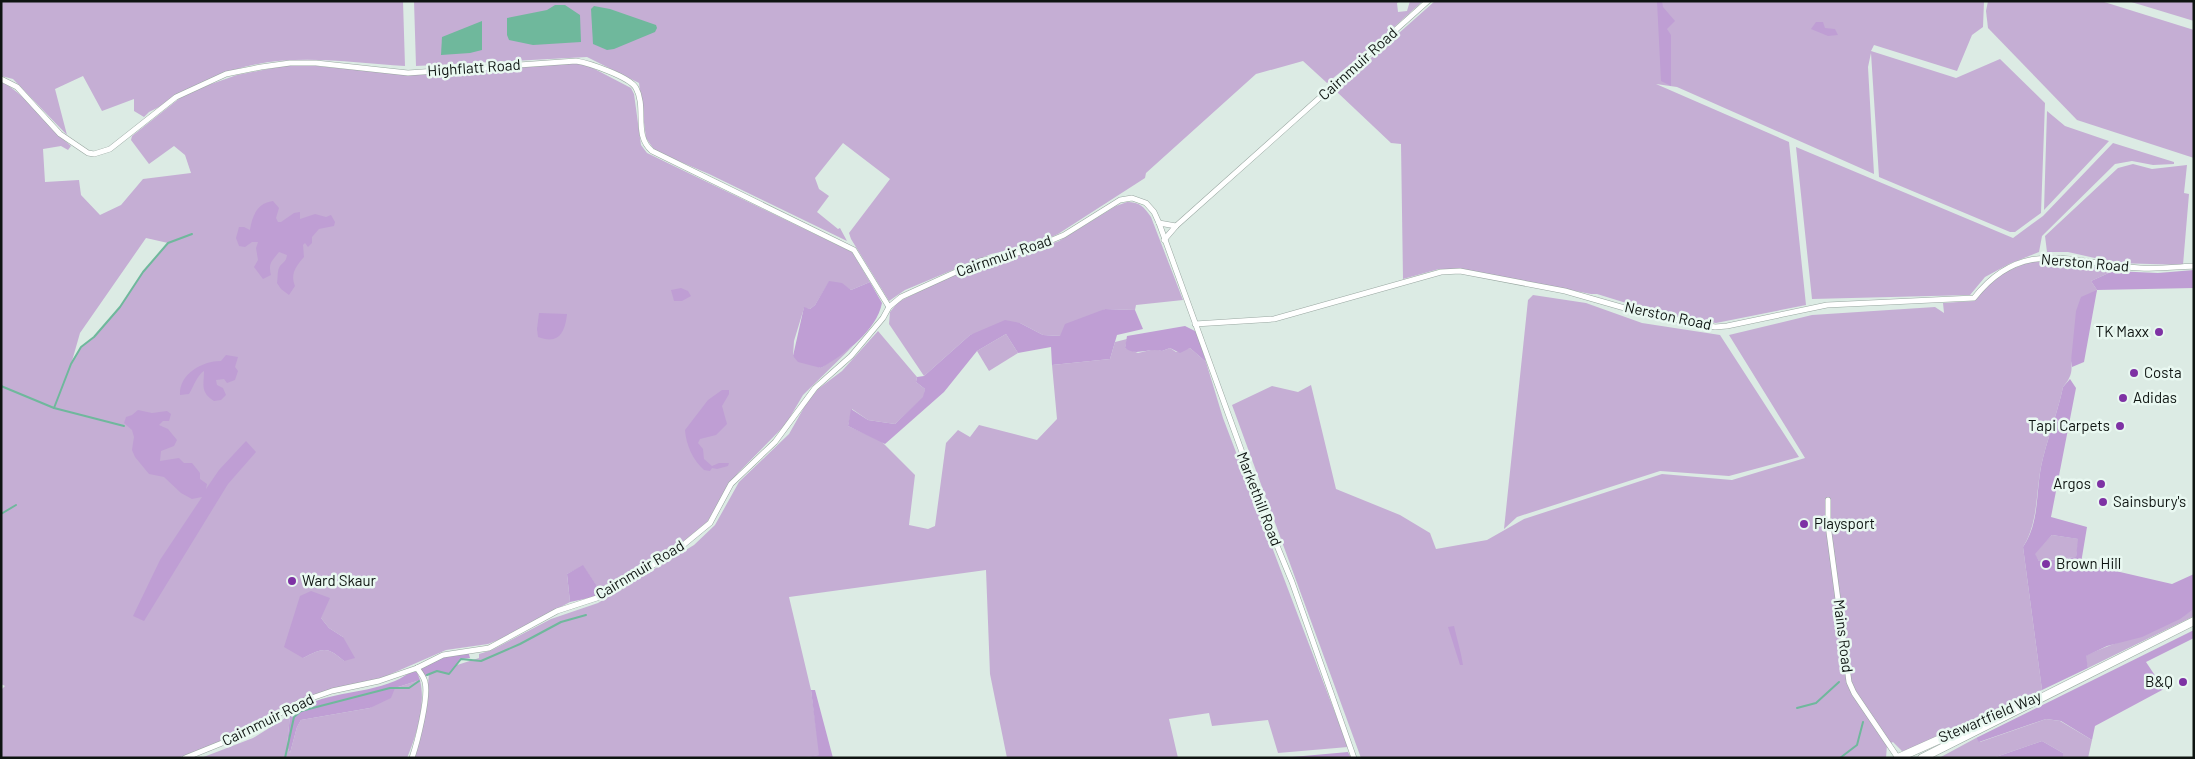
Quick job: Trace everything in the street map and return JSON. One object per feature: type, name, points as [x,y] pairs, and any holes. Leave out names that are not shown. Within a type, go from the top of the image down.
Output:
[{"type":"street","name":"Cairnmuir Road","points":[[1164,240],[1176,226],[1428,1]]},
{"type":"street","name":"Highflatt Road","points":[[1,79],[17,87],[60,134],[88,153],[94,154],[110,149],[176,97],[226,74],[260,67],[290,63],[316,63],[408,72],[576,61],[588,63],[635,86],[638,93],[642,134],[645,145],[652,151],[854,250],[889,307]]},
{"type":"street","name":"Cairnmuir Road","points":[[185,758],[236,737],[300,702],[332,691],[380,681],[417,668],[443,654],[489,648],[558,611],[603,596],[676,551],[710,523],[731,484],[775,442],[815,388],[851,356],[883,318],[889,307],[901,297],[980,261],[1026,251],[1064,235],[1120,200],[1132,198],[1146,203],[1154,212],[1164,240]]},
{"type":"street","points":[[1159,223],[1176,226]]},
{"type":"street","name":"Markethill Road","points":[[1164,240],[1268,524],[1292,582],[1354,758]]},
{"type":"street","name":"Nerston Road","points":[[1195,324],[1274,319],[1441,272],[1460,272],[1565,291],[1642,314],[1715,327],[1827,305],[1974,298],[1987,282],[2000,272],[2033,258],[2073,259],[2141,268],[2194,266]]},
{"type":"street","name":"Mains Road","points":[[1828,500],[1828,525],[1849,682],[1854,693],[1898,758]]},
{"type":"street","name":"Stewartfield Way","points":[[1922,758],[2194,621]]},
{"type":"street","points":[[412,758],[420,728],[425,694],[425,682],[417,668]]},
{"type":"street","name":"Stewartfield Way","points":[[1898,758],[2055,690]]},
{"type":"shaded area","points":[[1,1],[403,1],[405,66],[332,60],[283,61],[235,70],[213,79],[194,90],[237,75],[283,66],[317,66],[409,75],[572,63],[585,64],[631,88],[634,94],[641,145],[647,153],[852,252],[870,282],[851,290],[841,284],[829,282],[815,305],[810,309],[804,308],[794,341],[793,356],[821,368],[853,346],[803,395],[786,424],[738,473],[707,522],[679,545],[603,595],[583,566],[567,574],[570,602],[503,638],[488,644],[446,650],[377,680],[319,693],[260,726],[178,758],[1,758],[1,690],[5,686],[1,684],[1,82],[27,101],[71,146],[68,150],[61,146],[43,149],[45,182],[79,180],[81,195],[100,215],[121,205],[143,179],[191,173],[185,155],[174,146],[149,164],[131,140],[132,136],[185,94],[149,112],[144,117],[134,111],[134,99],[102,111],[83,76],[55,89],[67,135],[13,79],[1,76]],"holes":[[[146,238],[168,243],[143,272],[120,307],[94,337],[81,347],[72,361],[80,333]],[[321,618],[329,628],[343,637],[344,661],[325,650],[303,658]]]},
{"type":"shaded area","points":[[414,1],[1400,1],[1397,3],[1398,12],[1407,11],[1410,1],[1423,1],[1373,46],[1327,83],[1303,61],[1256,74],[1146,173],[1145,178],[1058,234],[1033,245],[991,254],[905,290],[889,301],[849,233],[890,179],[843,143],[815,178],[819,189],[829,196],[817,212],[838,229],[840,228],[847,241],[709,174],[655,151],[646,138],[639,83],[587,57],[416,66]]},
{"type":"shaded area","points":[[1435,1],[1984,1],[1983,27],[1972,35],[1957,71],[1874,45],[1871,51],[1956,78],[2000,59],[2045,103],[2041,213],[2015,232],[2010,232],[1879,177],[1871,53],[1868,67],[1874,174],[1677,87],[1656,84],[1789,142],[1806,305],[1716,323],[1662,314],[1597,294],[1459,269],[1439,269],[1403,279],[1401,144],[1391,143],[1337,92],[1337,88]]},
{"type":"shaded area","points":[[1657,1],[1662,1],[1663,7],[1675,21],[1667,29],[1671,35],[1671,86],[1661,81]]},
{"type":"shaded area","points":[[1988,1],[2101,1],[2194,30],[2194,158],[2077,120],[1988,28],[1986,11]]},
{"type":"shaded area","points":[[2128,1],[2194,1],[2194,21]]},
{"type":"shaded area","points":[[555,5],[565,5],[580,15],[581,42],[533,45],[509,40],[507,35],[507,18],[547,10]]},
{"type":"shaded area","points":[[594,6],[610,9],[656,25],[657,28],[655,32],[614,49],[607,50],[593,44],[591,9]]},
{"type":"shaded area","points":[[482,21],[482,50],[470,53],[441,55],[442,37]]},
{"type":"shaded area","points":[[1816,22],[1823,22],[1825,28],[1835,29],[1838,35],[1828,36],[1811,29]]},
{"type":"shaded area","points":[[2047,111],[2065,126],[2109,141],[2044,210]]},
{"type":"shaded area","points":[[2113,143],[2174,162],[2174,164],[2153,165],[2132,161],[2115,164],[2042,236],[2039,252],[2009,264],[1985,277],[1970,295],[1812,299],[1796,147],[2013,238],[2043,216]]},
{"type":"shaded area","points":[[2133,164],[2152,169],[2187,165],[2184,193],[2189,194],[2183,265],[2117,263],[2068,252],[2047,252],[2045,236],[2118,168]]},
{"type":"shaded area","points":[[273,201],[279,208],[276,218],[278,222],[294,213],[300,212],[300,219],[315,214],[326,217],[331,215],[335,222],[334,226],[319,229],[312,237],[312,243],[308,247],[305,243],[303,245],[304,257],[295,270],[293,278],[295,286],[289,295],[277,283],[279,268],[287,255],[279,252],[270,265],[271,275],[263,279],[254,267],[258,260],[256,248],[258,242],[252,242],[245,247],[239,246],[236,238],[239,227],[250,230],[252,220],[259,207]]},
{"type":"shaded area","points":[[1127,202],[1141,206],[1151,217],[1183,300],[1136,305],[1135,310],[1105,309],[1061,336],[1043,335],[1020,323],[970,335],[924,376],[889,324],[890,312],[898,302],[973,265],[1026,253],[1059,241],[1116,206]]},
{"type":"shaded area","name":"Playsport","points":[[2033,260],[2066,260],[2113,271],[2091,281],[2097,290],[2071,361],[2072,369],[2063,387],[2045,449],[2035,515],[2023,547],[2042,690],[1908,750],[1902,751],[1893,742],[1887,745],[1886,758],[1361,758],[1232,405],[1272,386],[1298,392],[1311,385],[1336,489],[1400,515],[1430,533],[1436,549],[1487,540],[1524,519],[1662,474],[1732,480],[1805,458],[1729,335],[1812,315],[1935,307],[1944,313],[1943,303],[1974,301],[1997,276]]},
{"type":"shaded area","points":[[2194,270],[2194,288],[2097,290],[2091,281],[2113,271],[2158,273]]},
{"type":"shaded area","points":[[829,281],[842,283],[851,290],[870,282],[882,303],[874,323],[867,332],[849,349],[821,368],[798,362],[793,356],[804,307],[810,309],[815,305]]},
{"type":"shaded area","points":[[681,288],[688,291],[691,296],[682,301],[674,301],[671,290]]},
{"type":"shaded area","points":[[2097,290],[2084,362],[2072,367],[2076,311],[2081,297]]},
{"type":"shaded area","points":[[1533,295],[1586,303],[1642,323],[1720,335],[1799,457],[1729,476],[1660,471],[1517,517],[1504,529],[1528,300]]},
{"type":"shaded area","points":[[1105,309],[1135,310],[1143,329],[1117,335],[1110,359],[1052,365],[1051,347],[1018,353],[1006,334],[977,351],[944,392],[885,444],[848,426],[851,409],[868,420],[895,424],[923,397],[925,389],[916,382],[917,377],[924,376],[970,335],[1005,320],[1020,323],[1043,335],[1060,336],[1065,324]]},
{"type":"shaded area","points":[[539,313],[567,314],[565,326],[560,335],[551,339],[538,337]]},
{"type":"shaded area","points":[[1185,326],[1197,332],[1206,362],[1190,348],[1180,353],[1170,348],[1162,351],[1134,352],[1125,348],[1127,336]]},
{"type":"shaded area","points":[[878,331],[917,377],[916,382],[925,389],[924,397],[895,424],[868,420],[852,409],[848,426],[881,441],[915,475],[909,525],[928,529],[935,526],[946,443],[958,430],[970,437],[979,425],[1037,440],[1057,419],[1052,365],[1110,359],[1115,342],[1127,339],[1125,348],[1138,353],[1155,349],[1162,351],[1170,348],[1176,352],[1190,348],[1206,362],[1223,418],[1348,747],[1278,753],[1268,720],[1212,726],[1209,713],[1169,719],[1178,758],[1007,758],[990,674],[986,570],[789,597],[811,690],[820,755],[799,758],[414,758],[427,695],[429,674],[479,658],[479,654],[492,650],[551,619],[598,603],[694,545],[715,525],[739,482],[789,434],[806,404],[818,389],[842,371]]},
{"type":"shaded area","points":[[1006,334],[1018,353],[989,371],[977,351]]},
{"type":"shaded area","points":[[226,355],[238,357],[235,367],[238,371],[235,380],[227,383],[224,379],[216,380],[217,385],[223,388],[226,395],[221,400],[214,401],[205,391],[204,371],[189,394],[180,395],[183,381],[193,370],[206,363],[221,361]]},
{"type":"shaded area","points":[[2070,379],[2076,388],[2051,517],[2087,527],[2081,563],[2172,584],[2194,574],[2194,609],[2180,619],[2142,637],[2107,646],[2086,656],[2088,668],[2042,690],[2023,547],[2033,526],[2043,458],[2063,387]],"holes":[[[2052,535],[2078,539],[2076,557],[2039,561],[2035,554]]]},
{"type":"shaded area","points":[[722,390],[729,390],[729,394],[722,406],[727,424],[716,435],[700,439],[698,443],[703,449],[704,459],[712,466],[719,463],[729,463],[728,466],[717,469],[712,468],[710,471],[704,470],[691,452],[685,430],[708,400]]},
{"type":"shaded area","points":[[138,410],[152,413],[167,411],[171,414],[169,421],[163,421],[159,425],[168,429],[177,440],[174,446],[161,451],[160,461],[179,458],[184,463],[192,463],[200,473],[200,479],[207,484],[206,489],[219,470],[246,441],[256,452],[228,484],[144,621],[133,616],[160,560],[202,497],[192,499],[181,493],[164,477],[149,474],[135,457],[132,450],[134,437],[132,430],[124,423],[126,417]]},
{"type":"shaded area","points":[[2052,535],[2079,539],[2076,557],[2039,561],[2034,554]]},
{"type":"shaded area","points":[[583,565],[603,595],[570,602],[567,574]]},
{"type":"shaded area","points":[[311,591],[330,598],[321,618],[329,628],[343,637],[355,658],[344,661],[325,650],[303,658],[284,647],[300,596]]},
{"type":"shaded area","points":[[2194,609],[2194,616],[2088,668],[2085,656],[2155,629]]},
{"type":"shaded area","points":[[1454,626],[1463,665],[1460,665],[1448,627]]},
{"type":"shaded area","points":[[2194,630],[2194,638],[2146,662],[2164,689],[2095,726],[2092,740],[2061,721],[2046,719],[1979,742],[1976,738]]},
{"type":"shaded area","points":[[468,651],[470,658],[461,659],[449,674],[437,671],[425,677],[419,667],[443,655]]},
{"type":"shaded area","points":[[412,672],[417,672],[420,680],[395,688],[391,698],[370,708],[301,720],[297,727],[290,753],[287,746],[290,715],[315,701],[382,686]]},
{"type":"shaded area","points":[[420,680],[422,699],[420,719],[407,758],[201,758],[253,738],[290,715],[287,746],[290,753],[297,727],[301,720],[370,708],[395,688]]},
{"type":"shaded area","points":[[811,690],[815,690],[833,758],[799,758],[819,755]]},
{"type":"shaded area","points":[[2046,719],[2060,721],[2092,740],[2088,758],[2063,758],[2063,753],[2042,741],[1993,758],[1939,758],[1976,738],[1980,742]]},
{"type":"shaded area","points":[[2042,741],[2063,753],[2063,758],[1993,758]]},
{"type":"shaded area","points":[[1348,752],[1351,758],[1281,758]]},
{"type":"waterway","points":[[1,386],[54,408],[71,364],[81,347],[94,337],[120,307],[143,272],[168,243],[192,234]]},
{"type":"waterway","points":[[54,408],[124,426]]},
{"type":"waterway","points":[[1,514],[16,505]]},
{"type":"waterway","points":[[427,675],[437,671],[449,674],[461,659],[481,661],[520,644],[561,622],[586,615]]},
{"type":"waterway","points":[[285,758],[294,717],[301,711],[390,688],[409,688],[419,681]]},
{"type":"waterway","points":[[1797,708],[1816,703],[1839,682]]},
{"type":"waterway","points":[[1840,758],[1857,745],[1863,722]]},
{"type":"place","name":"TK Maxx","points":[[2159,332]]},
{"type":"place","name":"Costa","points":[[2134,373]]},
{"type":"place","name":"Adidas","points":[[2123,398]]},
{"type":"place","name":"Tapi Carpets","points":[[2120,426]]},
{"type":"place","name":"Argos","points":[[2101,484]]},
{"type":"place","name":"Sainsbury's","points":[[2103,502]]},
{"type":"place","name":"Playsport","points":[[1804,524]]},
{"type":"place","name":"Brown Hill","points":[[2046,564]]},
{"type":"place","name":"Ward Skaur","points":[[292,581]]},
{"type":"place","name":"B&Q","points":[[2183,682]]}]
